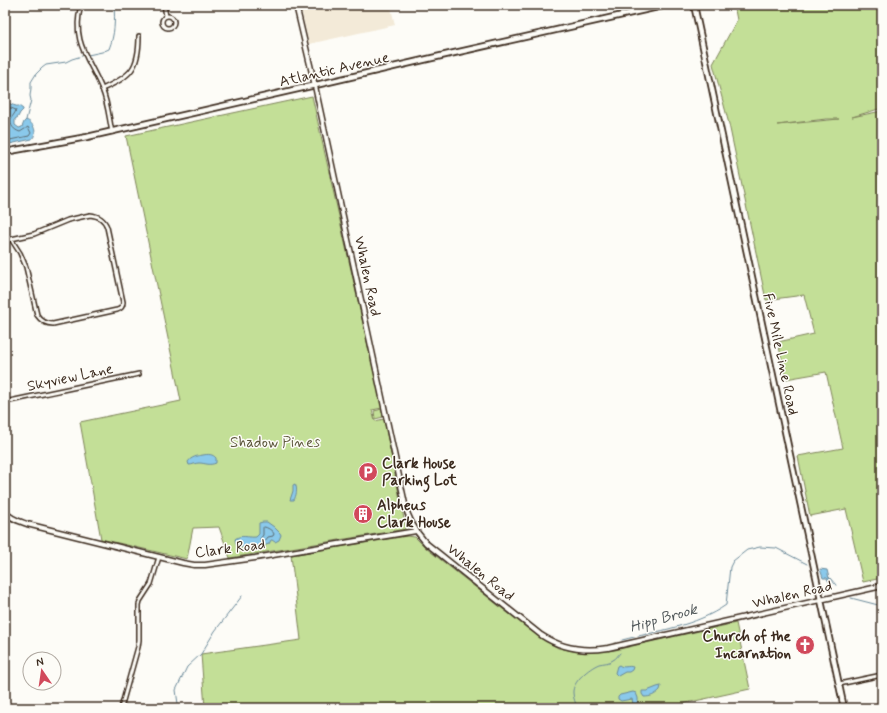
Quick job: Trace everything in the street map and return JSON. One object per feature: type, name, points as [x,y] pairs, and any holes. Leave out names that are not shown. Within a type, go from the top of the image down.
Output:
[{"type":"main road","name":"Atlantic Avenue","points":[[5,152],[112,132],[667,5]]},
{"type":"main road","name":"Five Mile Line Road","points":[[694,5],[844,708]]},
{"type":"street","points":[[81,5],[79,26],[81,45],[102,89],[112,132]]},
{"type":"street","points":[[164,5],[166,16]]},
{"type":"street","name":"Whalen Road","points":[[296,5],[315,86],[405,504],[410,520],[416,531],[426,543],[542,635],[557,644],[576,649],[598,650],[608,648],[882,586]]},
{"type":"street","points":[[102,89],[121,80],[133,68],[138,53],[138,36]]},
{"type":"street","points":[[5,240],[34,234],[59,223],[78,217],[90,215],[99,217],[106,223],[108,231],[123,302],[121,307],[117,310],[54,324],[46,324],[38,317],[26,267],[12,239]]},
{"type":"street","name":"Skyview Lane","points":[[5,402],[139,374]]},
{"type":"street","name":"Clark Road","points":[[5,512],[10,517],[27,524],[189,565],[205,565],[255,558],[416,531]]},
{"type":"street","points":[[121,708],[140,640],[140,601],[151,584],[159,557]]},
{"type":"street","points":[[839,684],[882,675]]},
{"type":"shaded area","points":[[300,5],[406,5],[391,8],[395,25],[309,44]]},
{"type":"green space","points":[[734,5],[882,5],[882,108],[852,117],[882,111],[882,578],[863,582],[846,509],[810,516],[798,456],[843,448],[826,372],[786,379],[778,342],[814,334],[804,295],[766,300],[729,124],[713,64],[737,20]],"holes":[[[826,119],[839,119],[777,125]]]},
{"type":"green space","name":"Shadow Pines","points":[[312,96],[382,408],[372,410],[375,421],[384,419],[406,529],[230,558],[219,527],[193,528],[187,559],[101,539],[80,422],[181,401],[126,136]]},
{"type":"green space","points":[[382,409],[383,417],[375,419],[374,411]]},
{"type":"green space","points":[[407,536],[415,537],[426,548],[528,629],[558,648],[585,653],[615,650],[736,623],[750,689],[663,708],[205,708],[201,654],[301,640],[291,555]]},
{"type":"water","points":[[8,103],[19,106],[23,109],[15,119],[15,125],[19,128],[22,127],[26,120],[29,121],[35,131],[32,139],[5,145],[5,105]]},
{"type":"water","points":[[209,454],[213,456],[216,458],[216,463],[198,463],[189,465],[188,462],[191,459],[196,456]]},
{"type":"water","points":[[295,484],[297,490],[295,497],[294,500],[290,500],[293,485]]},
{"type":"water","points":[[267,522],[280,533],[281,535],[279,540],[275,542],[271,540],[269,544],[266,545],[246,548],[238,547],[235,539],[242,536],[256,537],[259,534],[259,523]]},
{"type":"water","points":[[820,569],[827,570],[829,582],[827,578],[823,578]]},
{"type":"water","points":[[619,665],[623,667],[633,667],[629,672],[625,672],[618,676],[615,673],[617,666]]},
{"type":"water","points":[[661,686],[660,690],[649,697],[644,697],[642,694],[642,691],[647,691]]},
{"type":"water","points":[[633,692],[636,693],[638,698],[638,703],[636,704],[633,704],[632,699],[621,701],[618,699],[620,695]]},
{"type":"waterway","points":[[88,55],[109,49],[114,27],[114,5]]},
{"type":"waterway","points":[[26,120],[31,100],[31,82],[36,74],[46,65],[66,62],[82,56]]},
{"type":"waterway","name":"Hipp Brook","points":[[622,640],[689,623],[726,605],[730,567],[733,561],[747,550],[760,547],[776,548],[807,564]]},
{"type":"waterway","name":"Hipp Brook","points":[[829,577],[836,585]]},
{"type":"waterway","points":[[182,708],[178,704],[176,690],[187,667],[201,654],[215,631],[242,596]]},
{"type":"waterway","name":"Hipp Brook","points":[[851,598],[882,606]]},
{"type":"waterway","name":"Hipp Brook","points":[[577,708],[573,697],[573,689],[578,680],[599,664],[612,661],[620,653]]},
{"type":"place","name":"Clark House Parking Lot","points":[[368,472]]},
{"type":"place","name":"Alpheus Clark House","points":[[363,514]]},
{"type":"place","name":"Church of the Incarnation","points":[[805,645]]}]
